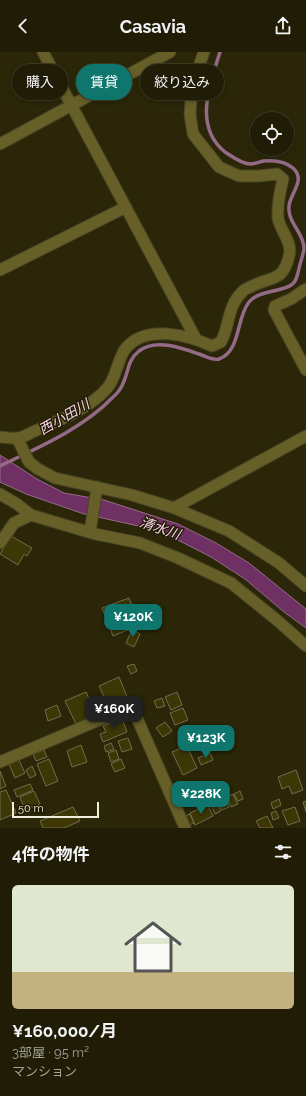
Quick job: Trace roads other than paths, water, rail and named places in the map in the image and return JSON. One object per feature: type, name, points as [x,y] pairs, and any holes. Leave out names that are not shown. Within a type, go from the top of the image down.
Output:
[{"type":"street","points":[[43,52],[196,338]]},
{"type":"street","points":[[0,144],[170,52]]},
{"type":"street","points":[[0,437],[17,438],[70,414],[99,396],[109,386],[125,349],[137,338],[153,334],[169,334],[196,338],[212,346],[221,342],[225,334],[232,304],[242,291],[256,284],[279,276],[285,270],[290,254],[289,244],[278,219],[279,196],[283,179],[277,174],[239,176],[219,167],[193,134],[190,114],[192,86],[204,52]]},
{"type":"street","points":[[0,270],[126,207]]},
{"type":"street","points":[[306,288],[291,299],[275,306],[274,310],[306,370]]},
{"type":"street","points":[[174,508],[306,436]]},
{"type":"street","points":[[17,438],[29,462],[38,469],[55,478],[97,487],[174,508],[229,531],[279,563],[306,586]]},
{"type":"street","points":[[90,532],[97,487]]},
{"type":"street","points":[[0,494],[17,504],[31,515],[90,532],[140,543],[178,558],[231,583],[306,646]]},
{"type":"street","points":[[0,543],[14,524],[31,515]]},
{"type":"street","points":[[0,762],[127,708],[133,709],[184,828]]},
{"type":"water","name":"清水川","points":[[0,455],[37,479],[64,493],[104,500],[178,524],[216,543],[249,563],[306,609],[306,628],[284,612],[245,579],[211,557],[170,536],[152,529],[84,514],[26,494],[0,482]]},
{"type":"waterway","name":"西小田川","points":[[0,466],[74,428],[100,409],[121,388],[129,365],[135,354],[146,347],[153,345],[169,345],[214,359],[219,359],[226,355],[235,342],[242,317],[249,302],[259,295],[286,288],[295,281],[304,248],[301,237],[290,217],[289,212],[290,201],[298,182],[297,173],[293,168],[283,162],[263,161],[250,164],[240,161],[225,152],[215,142],[209,130],[207,105],[212,78],[220,52]]}]
